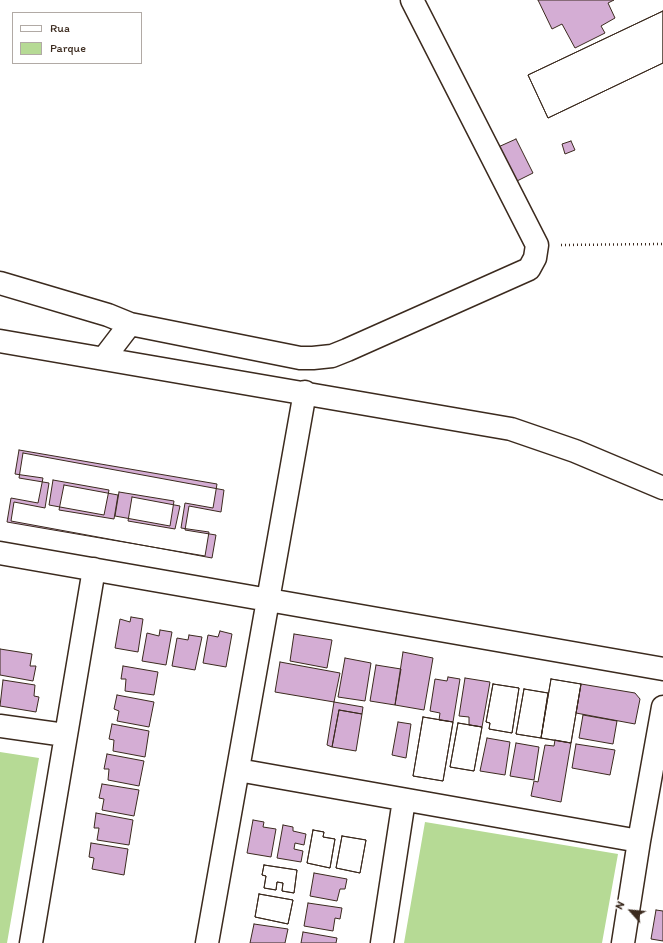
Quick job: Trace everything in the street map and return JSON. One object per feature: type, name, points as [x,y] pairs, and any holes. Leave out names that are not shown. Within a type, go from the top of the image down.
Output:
[{"type":"street","points":[[0,283],[108,315],[130,324],[300,358],[332,356],[529,269],[535,258],[537,246],[412,0]]},
{"type":"street","points":[[104,358],[130,324]]},
{"type":"street","points":[[0,341],[305,392],[511,429],[574,451],[663,488]]},
{"type":"street","points":[[207,943],[305,392]]},
{"type":"street","points":[[0,553],[663,669]]},
{"type":"street","points":[[31,943],[94,569]]},
{"type":"street","points":[[623,943],[663,707]]},
{"type":"street","points":[[0,726],[66,735]]},
{"type":"street","points":[[238,770],[639,842]]},
{"type":"street","points":[[382,943],[404,800]]},
{"type":"path","points":[[537,246],[663,244]]},
{"type":"green space","points":[[0,752],[39,758],[7,943],[0,943]]},
{"type":"green space","points":[[425,822],[618,854],[602,943],[404,943]]},
{"type":"building","points":[[538,0],[614,0],[608,3],[615,18],[601,26],[605,33],[575,48],[562,24],[552,29]]},
{"type":"building","points":[[663,11],[663,63],[548,118],[528,75]]},
{"type":"building","points":[[663,11],[663,63],[548,118],[528,75]]},
{"type":"building","points":[[516,139],[533,173],[513,183],[496,148]]},
{"type":"building","points":[[571,141],[575,150],[565,154],[562,144]]},
{"type":"building","points":[[19,450],[217,484],[213,508],[185,503],[181,528],[209,532],[205,556],[7,522],[11,498],[38,503],[43,478],[15,474]],"holes":[[[53,480],[109,490],[104,515],[49,505]],[[119,492],[174,501],[170,526],[115,516]]]},
{"type":"building","points":[[23,453],[224,490],[221,512],[189,506],[185,530],[216,535],[212,558],[11,521],[14,502],[45,508],[49,483],[19,478]],"holes":[[[64,485],[118,495],[114,519],[59,510]],[[132,497],[180,506],[175,529],[128,521]]]},
{"type":"building","points":[[131,617],[143,619],[138,652],[115,648],[120,619],[130,622]]},
{"type":"building","points":[[160,630],[172,632],[166,665],[142,661],[147,633],[159,636]]},
{"type":"building","points":[[220,631],[232,634],[226,667],[203,663],[208,635],[218,637]]},
{"type":"building","points":[[294,634],[332,640],[327,668],[290,661]]},
{"type":"building","points":[[189,635],[202,637],[195,670],[172,666],[177,638],[188,640]]},
{"type":"building","points":[[0,649],[32,654],[30,666],[36,666],[33,681],[0,675]]},
{"type":"building","points":[[403,652],[433,658],[424,710],[395,705]]},
{"type":"building","points":[[345,658],[371,663],[365,701],[338,697]]},
{"type":"building","points":[[280,662],[340,673],[334,702],[275,692]]},
{"type":"building","points":[[376,665],[401,669],[395,705],[370,701]]},
{"type":"building","points":[[123,666],[158,672],[154,695],[125,691],[126,679],[121,679]]},
{"type":"building","points":[[448,677],[460,679],[453,722],[439,720],[440,713],[430,711],[435,679],[447,681]]},
{"type":"building","points":[[465,678],[490,682],[482,727],[469,725],[469,717],[459,716]]},
{"type":"building","points":[[551,679],[581,684],[571,743],[541,738]]},
{"type":"building","points":[[551,679],[581,684],[571,743],[541,738]]},
{"type":"building","points":[[3,680],[35,685],[34,696],[39,697],[36,712],[0,706]]},
{"type":"building","points":[[493,684],[519,688],[512,733],[489,729],[490,723],[486,722]]},
{"type":"building","points":[[493,684],[519,688],[512,733],[489,729],[490,723],[486,722]]},
{"type":"building","points":[[581,684],[635,693],[640,699],[635,724],[576,713]]},
{"type":"building","points":[[524,689],[548,693],[541,738],[516,734]]},
{"type":"building","points":[[524,689],[548,693],[541,738],[516,734]]},
{"type":"building","points":[[117,695],[154,702],[149,727],[117,721],[119,711],[114,709]]},
{"type":"building","points":[[334,702],[363,707],[362,714],[339,710],[332,747],[327,745]]},
{"type":"building","points":[[339,710],[362,714],[356,751],[332,747]]},
{"type":"building","points":[[583,715],[617,721],[613,744],[579,738]]},
{"type":"building","points":[[423,717],[453,722],[443,781],[413,776]]},
{"type":"building","points":[[423,717],[453,722],[443,781],[413,776]]},
{"type":"building","points":[[398,722],[411,724],[406,758],[392,755]]},
{"type":"building","points":[[458,723],[482,727],[474,771],[450,767]]},
{"type":"building","points":[[458,723],[482,727],[474,771],[450,767]]},
{"type":"building","points":[[112,724],[149,731],[145,757],[113,751],[114,740],[109,739]]},
{"type":"building","points":[[487,738],[510,742],[505,775],[480,771]]},
{"type":"building","points":[[555,740],[571,743],[561,802],[531,796],[534,781],[538,782],[545,745],[554,746]]},
{"type":"building","points":[[516,743],[539,747],[534,780],[510,776]]},
{"type":"building","points":[[576,744],[615,750],[610,775],[572,768]]},
{"type":"building","points":[[107,754],[144,761],[139,786],[108,780],[109,769],[104,769]]},
{"type":"building","points":[[102,784],[139,790],[134,816],[102,810],[104,799],[99,798]]},
{"type":"building","points":[[96,813],[133,820],[129,845],[97,840],[99,828],[94,828]]},
{"type":"building","points":[[253,820],[264,822],[263,827],[276,829],[271,857],[247,853]]},
{"type":"building","points":[[283,825],[293,827],[293,831],[306,834],[304,845],[295,843],[294,849],[303,851],[301,862],[277,858]]},
{"type":"building","points":[[313,830],[324,832],[323,837],[335,839],[330,868],[307,863]]},
{"type":"building","points":[[313,830],[324,832],[323,837],[335,839],[330,868],[307,863]]},
{"type":"building","points":[[342,836],[366,840],[360,873],[336,868]]},
{"type":"building","points":[[342,836],[366,840],[360,873],[336,868]]},
{"type":"building","points":[[91,843],[128,849],[124,875],[92,869],[94,858],[89,857]]},
{"type":"building","points":[[264,865],[297,870],[294,893],[282,891],[283,883],[277,882],[276,890],[264,888],[266,876],[262,875]]},
{"type":"building","points":[[264,865],[297,870],[294,893],[282,891],[283,883],[277,882],[276,890],[264,888],[266,876],[262,875]]},
{"type":"building","points":[[314,873],[347,879],[345,889],[340,889],[337,901],[310,896]]},
{"type":"building","points":[[259,894],[293,900],[288,924],[255,917]]},
{"type":"building","points":[[259,894],[293,900],[288,924],[255,917]]},
{"type":"building","points":[[308,903],[342,908],[340,919],[335,918],[333,931],[304,926]]},
{"type":"building","points":[[656,910],[663,911],[663,941],[651,939]]},
{"type":"building","points":[[254,924],[288,929],[285,943],[250,943]]},
{"type":"building","points":[[303,932],[337,938],[336,943],[301,943]]}]
